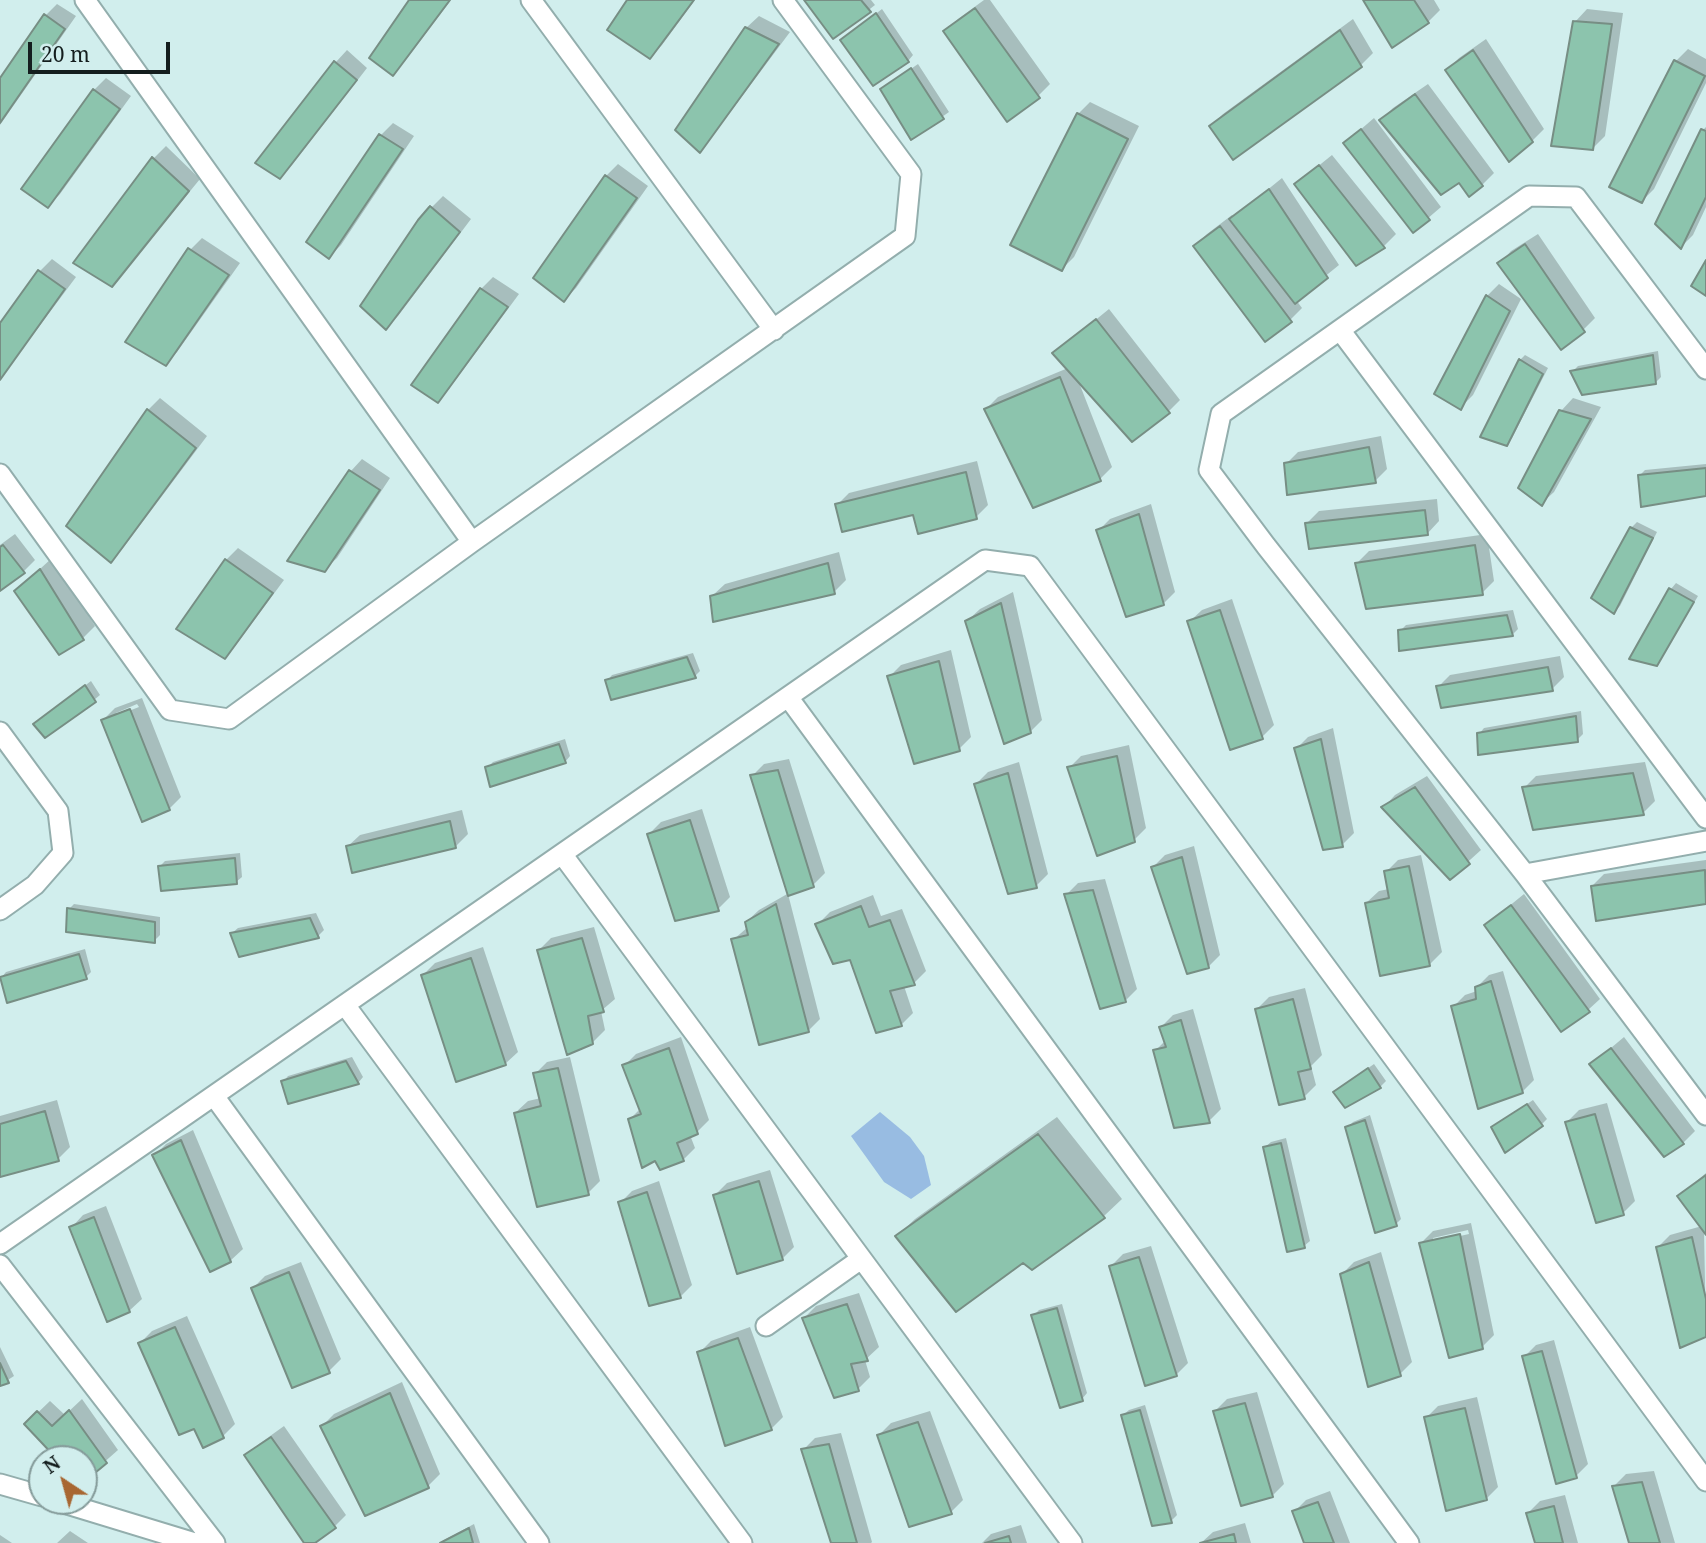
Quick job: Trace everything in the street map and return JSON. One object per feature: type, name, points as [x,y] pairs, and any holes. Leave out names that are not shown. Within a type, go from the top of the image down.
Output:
[{"type":"lane","points":[[85,0],[472,542]]},
{"type":"lane","points":[[531,0],[774,330]]},
{"type":"lane","points":[[0,474],[170,710],[229,719],[472,542],[905,236],[911,174],[783,0]]},
{"type":"lane","points":[[1706,369],[1576,197],[1529,196],[1221,414],[1209,470],[1525,874],[1706,1115]]},
{"type":"lane","points":[[1340,330],[1706,818]]},
{"type":"lane","points":[[0,1244],[985,560],[1030,566],[1706,1481]]},
{"type":"lane","points":[[788,697],[1409,1543]]},
{"type":"lane","points":[[0,732],[58,811],[63,853],[34,885],[0,910]]},
{"type":"lane","points":[[1525,874],[1706,841]]},
{"type":"lane","points":[[562,854],[1072,1543]]},
{"type":"lane","points":[[345,1005],[742,1543]]},
{"type":"lane","points":[[214,1096],[539,1543]]},
{"type":"lane","points":[[766,1326],[861,1259]]},
{"type":"lane","points":[[0,1265],[215,1543]]},
{"type":"lane","points":[[0,1484],[28,1492]]},
{"type":"lane","points":[[98,1513],[195,1543]]},
{"type":"water","points":[[880,1112],[910,1137],[924,1156],[931,1185],[911,1199],[884,1182],[851,1136]]},
{"type":"building","points":[[409,0],[450,0],[393,76],[369,58]]},
{"type":"building","points":[[627,0],[694,0],[650,59],[607,30]]},
{"type":"building","points":[[804,0],[861,0],[871,12],[833,39]]},
{"type":"building","points":[[1363,0],[1414,0],[1429,23],[1392,48]]},
{"type":"building","points":[[975,8],[1040,98],[1007,122],[943,31]]},
{"type":"building","points":[[876,13],[909,62],[873,86],[840,40]]},
{"type":"building","points":[[44,14],[65,29],[0,123],[0,78]]},
{"type":"building","points":[[1573,21],[1612,24],[1593,150],[1551,146]]},
{"type":"building","points":[[745,27],[779,44],[700,153],[675,130]]},
{"type":"building","points":[[1340,30],[1362,67],[1233,160],[1209,126]]},
{"type":"building","points":[[1473,50],[1533,142],[1509,162],[1445,70]]},
{"type":"building","points":[[1674,60],[1705,76],[1642,203],[1609,187]]},
{"type":"building","points":[[334,61],[357,80],[280,179],[255,163]]},
{"type":"building","points":[[911,68],[944,119],[911,140],[880,89]]},
{"type":"building","points":[[93,89],[120,109],[48,208],[21,189]]},
{"type":"building","points":[[1415,94],[1483,186],[1469,197],[1459,183],[1441,195],[1379,120]]},
{"type":"building","points":[[1077,113],[1128,139],[1062,271],[1010,245]]},
{"type":"building","points":[[1361,129],[1430,220],[1413,233],[1343,143]]},
{"type":"building","points":[[1701,129],[1706,131],[1706,197],[1681,249],[1655,224]]},
{"type":"building","points":[[379,134],[403,149],[329,259],[306,242]]},
{"type":"building","points":[[152,157],[189,191],[112,287],[73,263]]},
{"type":"building","points":[[1319,165],[1385,248],[1356,266],[1294,184]]},
{"type":"building","points":[[605,175],[637,198],[564,302],[533,278]]},
{"type":"building","points":[[1269,189],[1328,278],[1295,304],[1229,219]]},
{"type":"building","points":[[430,206],[460,232],[386,330],[360,306]]},
{"type":"building","points":[[1220,226],[1292,322],[1265,342],[1193,246]]},
{"type":"building","points":[[1525,244],[1585,332],[1561,350],[1497,263]]},
{"type":"building","points":[[188,248],[229,275],[166,366],[125,342]]},
{"type":"building","points":[[1706,260],[1706,296],[1691,286]]},
{"type":"building","points":[[38,270],[65,289],[0,380],[0,323]]},
{"type":"building","points":[[480,288],[508,307],[438,403],[411,385]]},
{"type":"building","points":[[1486,295],[1510,311],[1461,410],[1434,394]]},
{"type":"building","points":[[1096,319],[1170,413],[1132,442],[1052,353]]},
{"type":"building","points":[[1653,355],[1656,384],[1582,395],[1570,371]]},
{"type":"building","points":[[1519,359],[1543,374],[1507,446],[1480,437]]},
{"type":"building","points":[[1060,377],[1101,481],[1033,508],[984,409]]},
{"type":"building","points":[[147,409],[196,448],[111,563],[66,526]]},
{"type":"building","points":[[1559,410],[1591,419],[1542,506],[1518,488]]},
{"type":"building","points":[[1369,447],[1376,483],[1287,495],[1284,463]]},
{"type":"building","points":[[1706,468],[1706,496],[1641,507],[1638,475]]},
{"type":"building","points":[[349,470],[380,490],[325,572],[287,561]]},
{"type":"building","points":[[966,472],[977,519],[918,534],[913,515],[842,532],[835,504]]},
{"type":"building","points":[[1425,510],[1428,535],[1309,549],[1305,523]]},
{"type":"building","points":[[1139,514],[1164,605],[1126,617],[1096,530]]},
{"type":"building","points":[[1630,527],[1653,538],[1614,614],[1591,598]]},
{"type":"building","points":[[3,545],[25,573],[0,591],[0,547]]},
{"type":"building","points":[[1475,545],[1483,595],[1366,609],[1355,563]]},
{"type":"building","points":[[225,559],[273,593],[225,659],[176,629]]},
{"type":"building","points":[[828,563],[835,594],[713,622],[710,596]]},
{"type":"building","points":[[40,569],[84,640],[59,655],[14,591]]},
{"type":"building","points":[[1669,588],[1694,602],[1657,666],[1629,659]]},
{"type":"building","points":[[1001,603],[1031,733],[1004,744],[965,621]]},
{"type":"building","points":[[1220,610],[1263,739],[1230,750],[1187,621]]},
{"type":"building","points":[[1507,615],[1513,636],[1399,651],[1398,630]]},
{"type":"building","points":[[687,657],[696,678],[611,700],[605,680]]},
{"type":"building","points":[[939,661],[960,751],[914,764],[887,676]]},
{"type":"building","points":[[1548,667],[1553,691],[1441,708],[1436,686]]},
{"type":"building","points":[[85,685],[96,702],[45,738],[33,724]]},
{"type":"building","points":[[130,709],[170,810],[142,822],[101,720]]},
{"type":"building","points":[[1576,716],[1578,742],[1478,755],[1477,733]]},
{"type":"building","points":[[1321,739],[1343,847],[1323,850],[1294,748]]},
{"type":"building","points":[[559,744],[566,763],[490,787],[485,767]]},
{"type":"building","points":[[1117,756],[1135,842],[1097,856],[1067,767]]},
{"type":"building","points":[[778,770],[814,887],[788,896],[750,775]]},
{"type":"building","points":[[1008,773],[1037,888],[1008,894],[974,784]]},
{"type":"building","points":[[1633,773],[1644,815],[1533,830],[1522,787]]},
{"type":"building","points":[[1415,787],[1470,864],[1450,880],[1381,807]]},
{"type":"building","points":[[690,820],[719,911],[675,921],[647,834]]},
{"type":"building","points":[[450,821],[456,848],[352,873],[346,846]]},
{"type":"building","points":[[1182,857],[1209,968],[1187,974],[1151,867]]},
{"type":"building","points":[[235,858],[237,884],[161,891],[158,866]]},
{"type":"building","points":[[1409,866],[1430,966],[1380,976],[1365,903],[1389,898],[1384,871]]},
{"type":"building","points":[[1705,870],[1706,904],[1596,921],[1591,886]]},
{"type":"building","points":[[1093,890],[1126,1002],[1100,1009],[1064,894]]},
{"type":"building","points":[[776,904],[809,1032],[759,1045],[731,939],[748,935],[745,922]]},
{"type":"building","points":[[1511,905],[1590,1012],[1561,1032],[1484,925]]},
{"type":"building","points":[[861,906],[869,927],[890,920],[915,985],[890,991],[902,1026],[876,1033],[850,960],[833,964],[815,924]]},
{"type":"building","points":[[67,908],[155,922],[155,943],[66,932]]},
{"type":"building","points":[[310,918],[319,938],[239,957],[230,933]]},
{"type":"building","points":[[582,938],[604,1012],[588,1016],[593,1044],[567,1055],[537,950]]},
{"type":"building","points":[[79,954],[87,979],[7,1003],[0,977]]},
{"type":"building","points":[[471,958],[506,1065],[456,1082],[421,975]]},
{"type":"building","points":[[1491,981],[1523,1093],[1478,1109],[1451,1006],[1476,999],[1475,987]]},
{"type":"building","points":[[1293,999],[1311,1069],[1298,1072],[1305,1099],[1279,1105],[1255,1009]]},
{"type":"building","points":[[1181,1020],[1210,1123],[1174,1128],[1153,1050],[1166,1047],[1159,1027]]},
{"type":"building","points":[[669,1048],[698,1134],[677,1143],[684,1161],[660,1170],[655,1161],[642,1168],[628,1119],[641,1114],[622,1065]]},
{"type":"building","points":[[1611,1048],[1684,1144],[1664,1157],[1589,1064]]},
{"type":"building","points":[[346,1061],[359,1084],[288,1104],[281,1081]]},
{"type":"building","points":[[558,1068],[589,1195],[537,1207],[514,1113],[541,1106],[533,1073]]},
{"type":"building","points":[[1368,1068],[1381,1088],[1345,1108],[1333,1092]]},
{"type":"building","points":[[1527,1104],[1543,1126],[1505,1153],[1491,1127]]},
{"type":"building","points":[[45,1111],[59,1161],[0,1177],[0,1124]]},
{"type":"building","points":[[1595,1114],[1624,1215],[1596,1223],[1565,1122]]},
{"type":"building","points":[[1365,1120],[1397,1226],[1375,1233],[1345,1127]]},
{"type":"building","points":[[1038,1134],[1105,1218],[1032,1270],[1023,1263],[956,1312],[895,1236]]},
{"type":"building","points":[[181,1140],[231,1262],[210,1272],[152,1155]]},
{"type":"building","points":[[1281,1143],[1305,1248],[1287,1252],[1263,1147]]},
{"type":"building","points":[[1706,1175],[1706,1235],[1677,1196]]},
{"type":"building","points":[[759,1181],[783,1260],[737,1274],[713,1195]]},
{"type":"building","points":[[647,1192],[681,1298],[649,1306],[618,1202]]},
{"type":"building","points":[[94,1217],[130,1312],[107,1322],[69,1227]]},
{"type":"building","points":[[1460,1234],[1483,1349],[1449,1358],[1419,1243]]},
{"type":"building","points":[[1692,1237],[1706,1299],[1706,1337],[1680,1348],[1656,1247]]},
{"type":"building","points":[[1139,1257],[1177,1376],[1145,1386],[1109,1266]]},
{"type":"building","points":[[1369,1262],[1401,1376],[1368,1387],[1340,1274]]},
{"type":"building","points":[[289,1272],[330,1373],[292,1388],[251,1288]]},
{"type":"building","points":[[847,1304],[868,1361],[851,1364],[859,1391],[834,1398],[802,1318]]},
{"type":"building","points":[[1057,1308],[1083,1401],[1060,1408],[1031,1315]]},
{"type":"building","points":[[175,1327],[224,1438],[203,1448],[194,1429],[179,1435],[138,1343]]},
{"type":"building","points":[[738,1338],[772,1430],[725,1446],[697,1352]]},
{"type":"building","points":[[1542,1351],[1577,1478],[1556,1484],[1522,1356]]},
{"type":"building","points":[[0,1363],[9,1383],[0,1386]]},
{"type":"building","points":[[390,1393],[429,1488],[365,1516],[320,1426]]},
{"type":"building","points":[[1245,1403],[1273,1497],[1241,1506],[1213,1411]]},
{"type":"building","points":[[1465,1408],[1487,1500],[1446,1511],[1424,1417]]},
{"type":"building","points":[[69,1410],[94,1445],[44,1445],[24,1424],[37,1411],[52,1426]]},
{"type":"building","points":[[1140,1410],[1172,1523],[1152,1526],[1121,1415]]},
{"type":"building","points":[[918,1422],[952,1514],[909,1527],[877,1435]]},
{"type":"building","points":[[271,1437],[336,1528],[315,1543],[304,1543],[244,1455]]},
{"type":"building","points":[[829,1444],[857,1543],[831,1543],[801,1449]]},
{"type":"building","points":[[98,1450],[107,1463],[98,1470]]},
{"type":"building","points":[[1642,1482],[1660,1543],[1629,1543],[1612,1486]]},
{"type":"building","points":[[1318,1502],[1334,1543],[1304,1543],[1292,1511]]},
{"type":"building","points":[[1554,1506],[1563,1543],[1535,1543],[1526,1513]]},
{"type":"building","points":[[469,1528],[473,1543],[440,1543]]},
{"type":"building","points":[[1234,1534],[1236,1543],[1200,1543]]},
{"type":"building","points":[[1009,1536],[1011,1543],[985,1543]]}]
